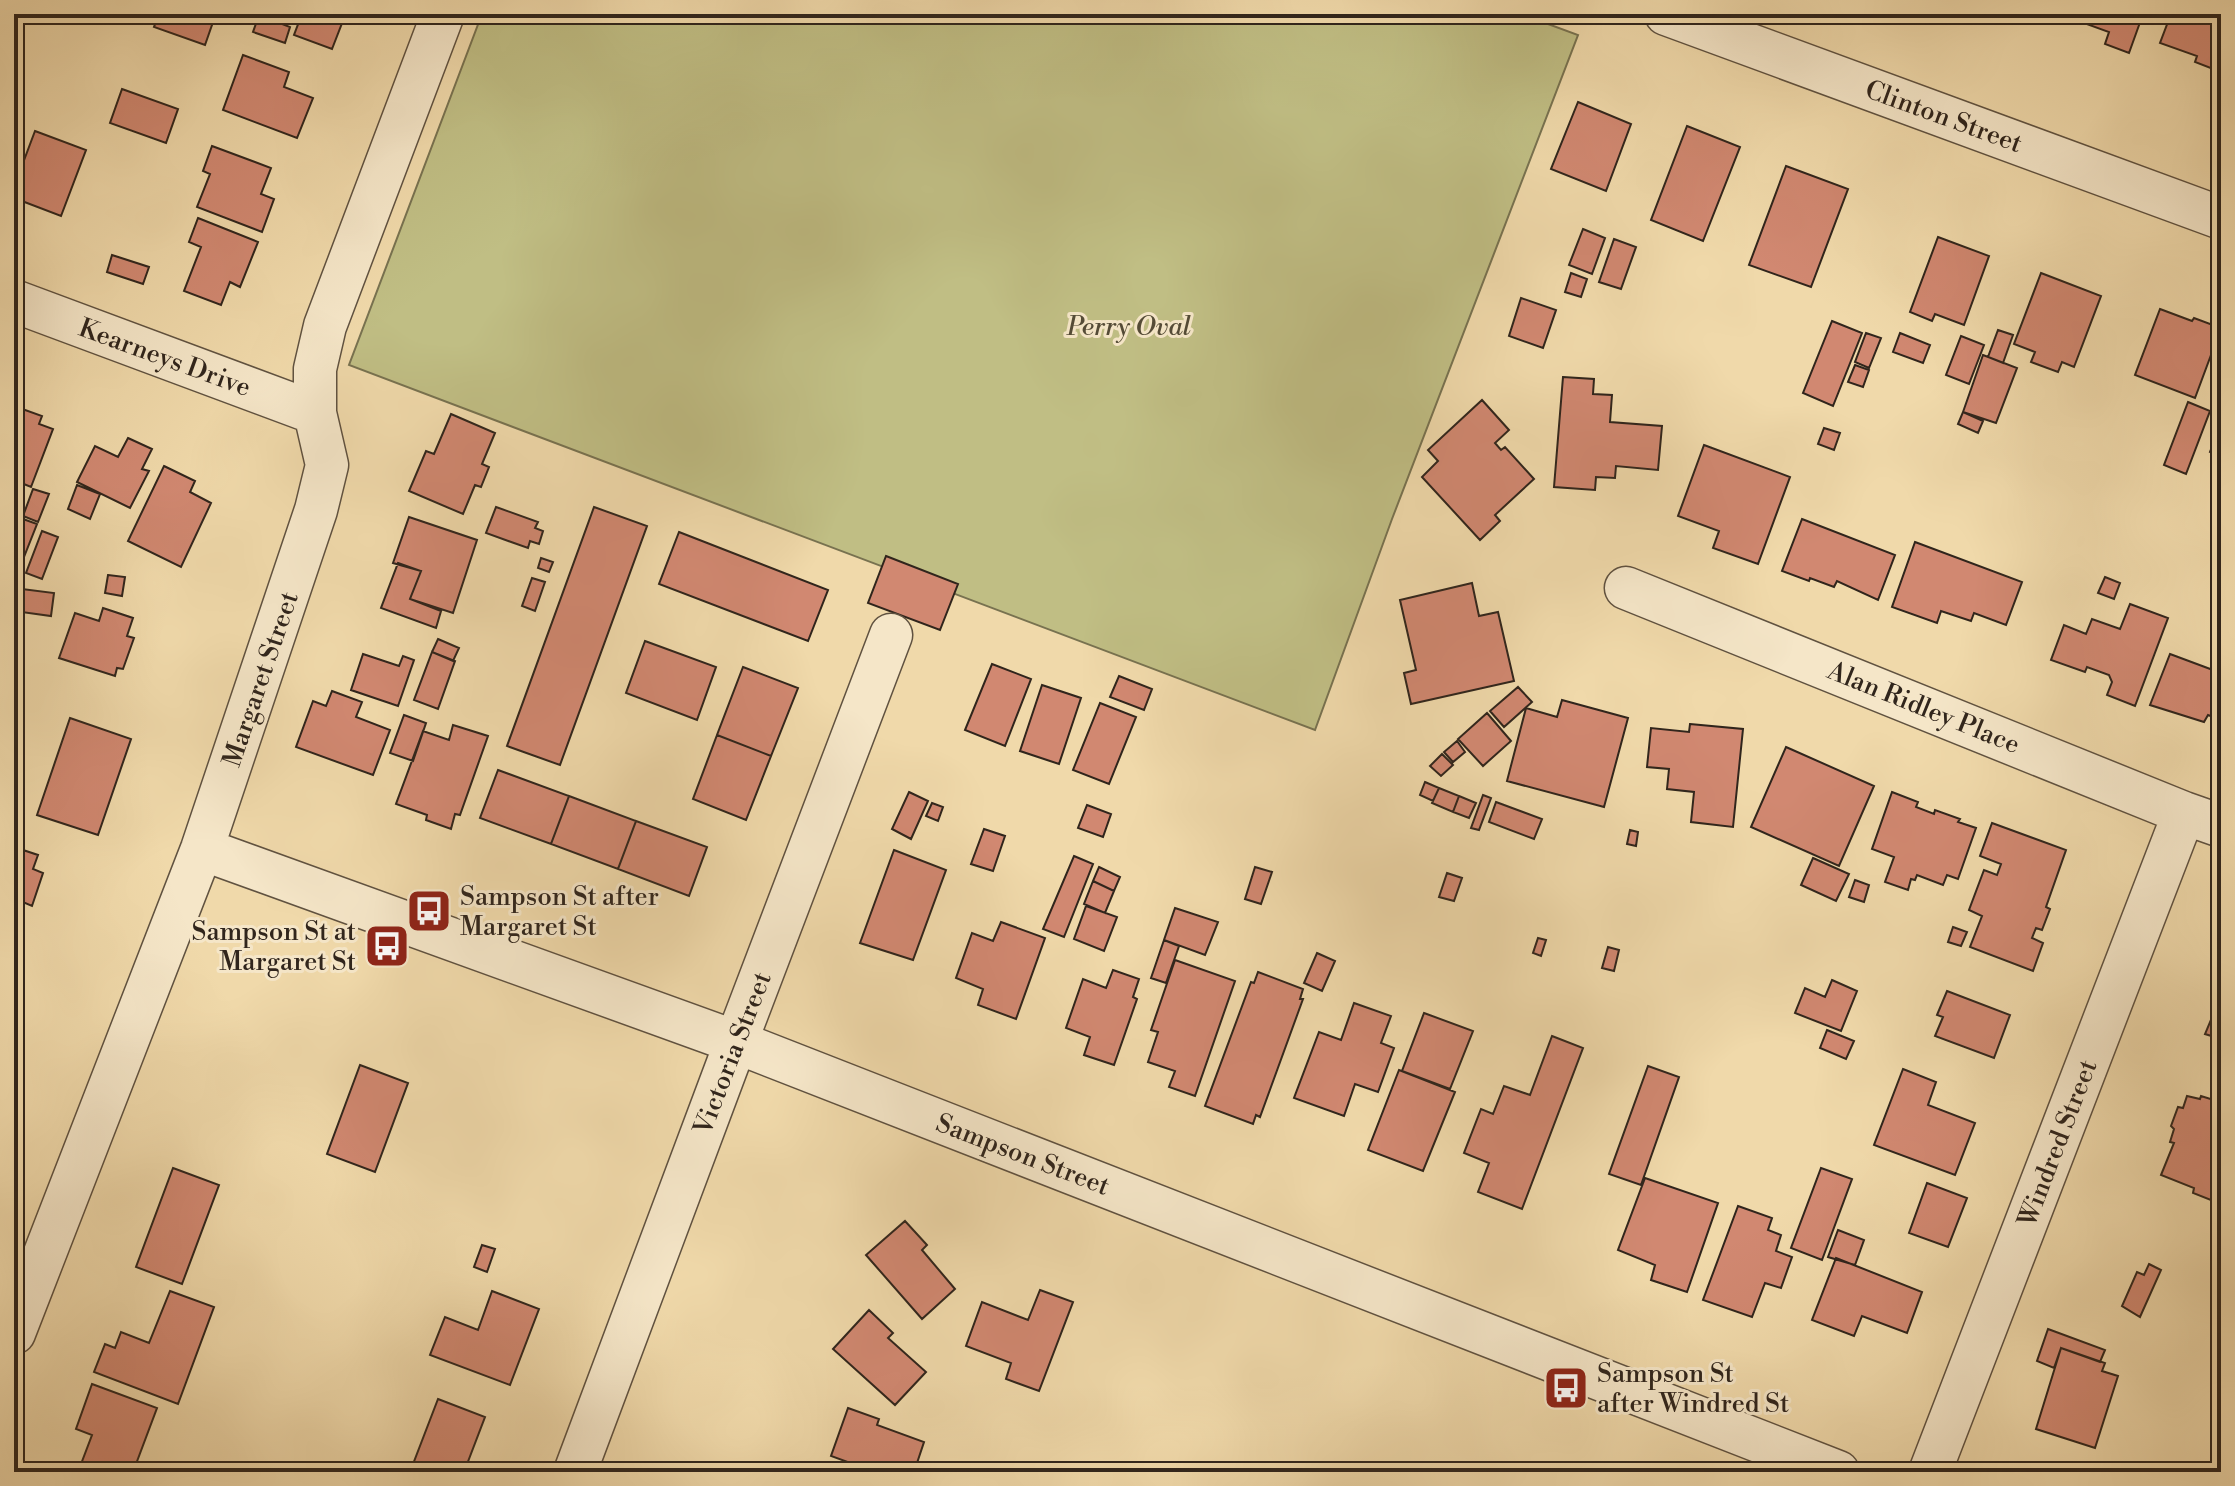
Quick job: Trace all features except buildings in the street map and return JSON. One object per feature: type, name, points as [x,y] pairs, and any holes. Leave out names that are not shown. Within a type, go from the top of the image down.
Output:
[{"type":"street","name":"Margaret Street","points":[[14,1333],[202,849],[316,510],[327,465],[315,413],[315,369],[325,326],[443,14]]},
{"type":"street","name":"Clinton Street","points":[[1666,14],[2221,218]]},
{"type":"street","name":"Kearneys Drive","points":[[14,301],[315,413]]},
{"type":"street","name":"Alan Ridley Place","points":[[1626,588],[2202,820]]},
{"type":"street","name":"Victoria Street","points":[[575,1472],[891,635]]},
{"type":"street","name":"Windred Street","points":[[1930,1472],[2202,820]]},
{"type":"street","name":"Sampson Street","points":[[202,849],[736,1042],[1838,1472]]},
{"type":"green space","name":"Perry Oval","points":[[482,14],[1521,14],[1578,35],[1392,519],[1315,730],[349,365]]},
{"type":"place","name":"Sampson St after Margaret St","points":[[429,911]]},
{"type":"place","name":"Sampson St at Margaret St","points":[[387,946]]},
{"type":"place","name":"Sampson St after Windred St","points":[[1566,1388]]}]
